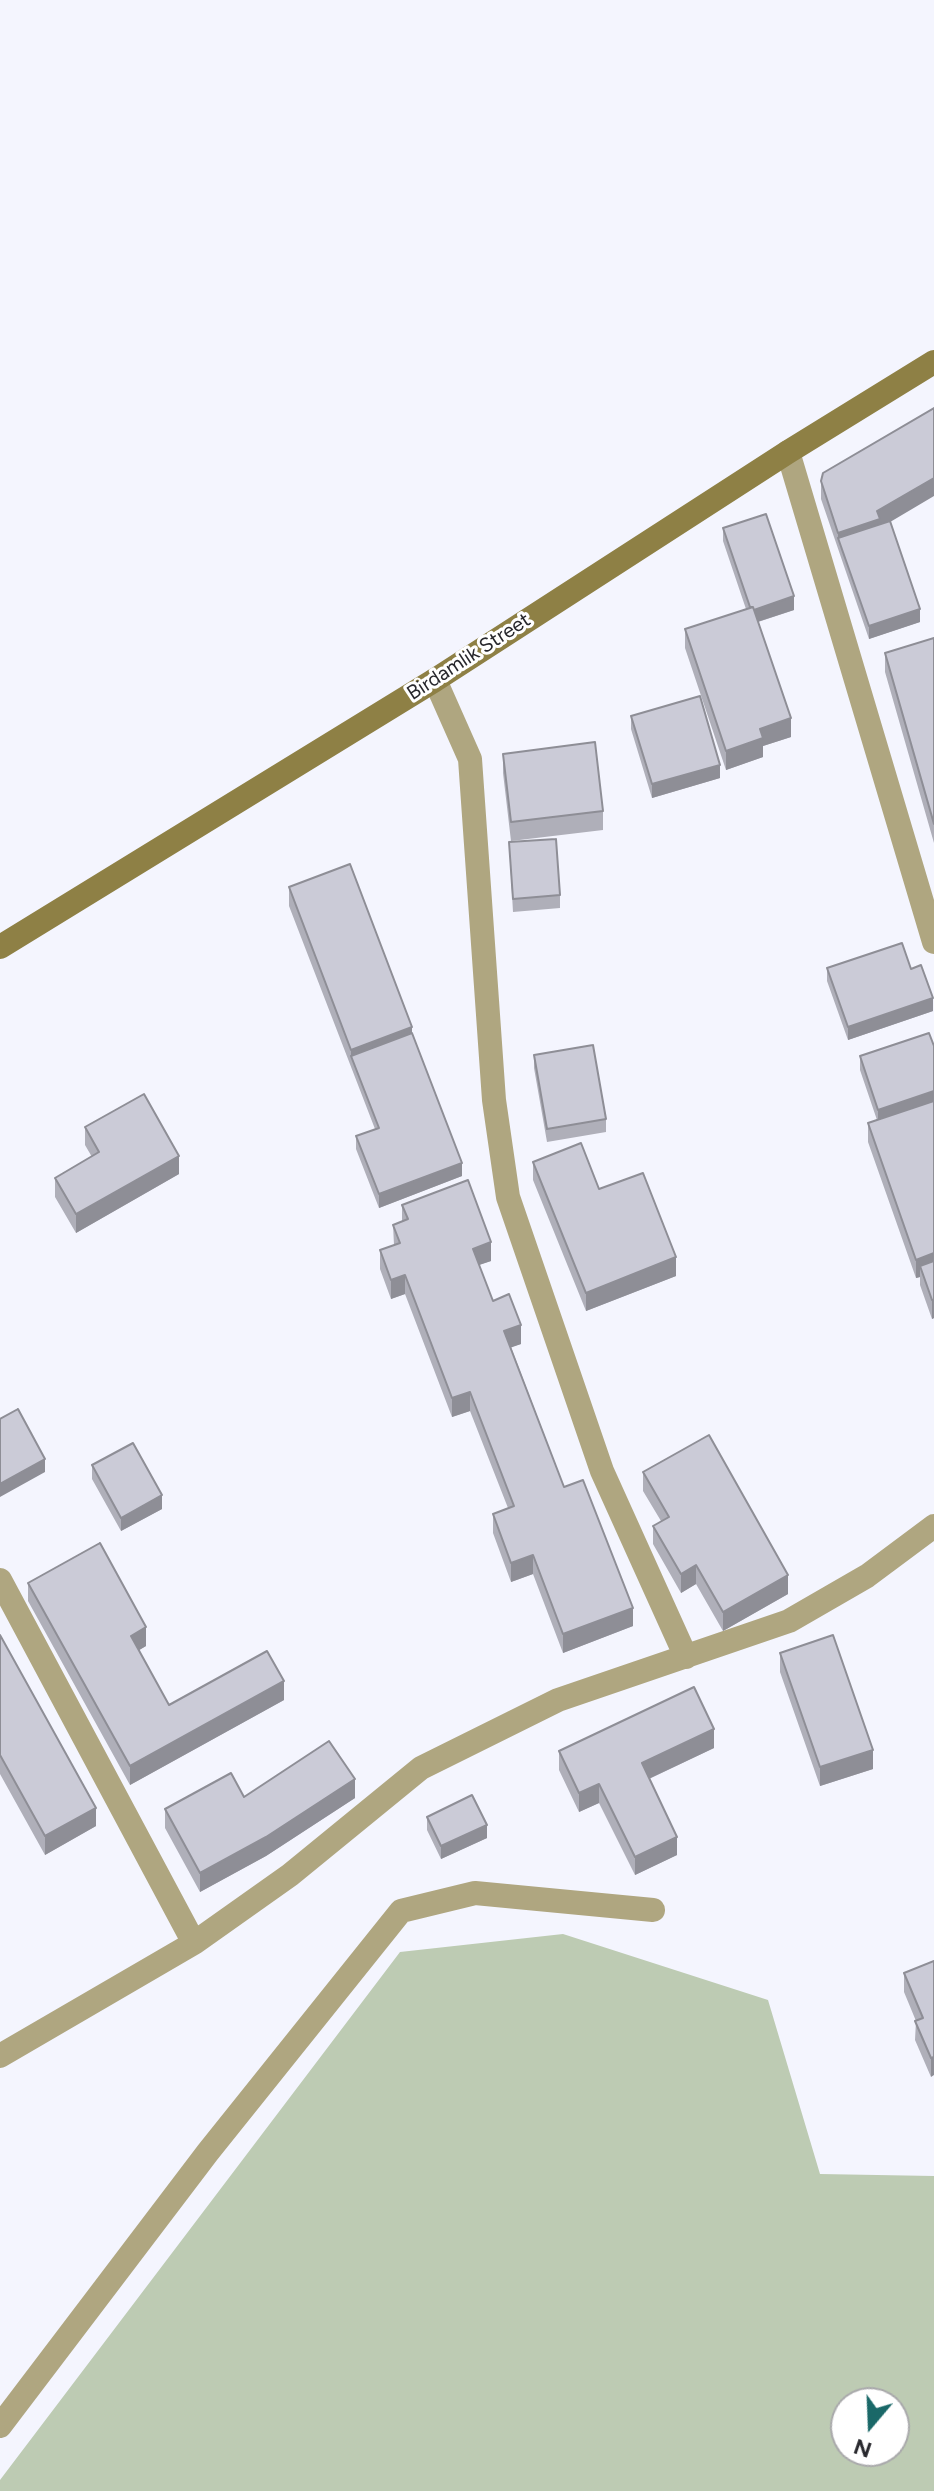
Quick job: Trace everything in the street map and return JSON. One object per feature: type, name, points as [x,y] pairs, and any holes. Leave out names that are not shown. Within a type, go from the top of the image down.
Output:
[{"type":"street","name":"Birdamlik Street","points":[[0,947],[435,680],[788,452],[934,362]]},
{"type":"street","points":[[788,452],[934,942]]},
{"type":"street","points":[[435,680],[470,759],[494,1100],[508,1197],[602,1471],[686,1657]]},
{"type":"street","points":[[0,2056],[194,1943],[290,1875],[421,1768],[558,1700],[789,1621],[867,1576],[934,1526]]},
{"type":"street","points":[[0,1580],[194,1943]]},
{"type":"street","points":[[0,2426],[208,2152],[401,1911],[475,1893],[653,1910]]},
{"type":"green space","points":[[563,1934],[768,2000],[820,2174],[934,2176],[934,2491],[0,2491],[0,2480],[400,1952]]},
{"type":"building","points":[[934,408],[934,478],[877,511],[880,519],[838,533],[821,481],[823,473]]},
{"type":"building","points":[[766,514],[794,596],[754,610],[750,607],[723,528]]},
{"type":"building","points":[[890,521],[920,609],[869,626],[838,538]]},
{"type":"building","points":[[753,607],[791,718],[760,729],[763,738],[726,751],[685,629]]},
{"type":"building","points":[[934,638],[934,824],[885,653]]},
{"type":"building","points":[[700,696],[720,765],[652,784],[631,716]]},
{"type":"building","points":[[595,742],[603,811],[511,822],[503,754]]},
{"type":"building","points":[[556,839],[560,895],[513,899],[509,842]]},
{"type":"building","points":[[350,864],[412,1027],[351,1050],[289,887]]},
{"type":"building","points":[[902,943],[911,969],[921,965],[933,998],[848,1027],[827,968]]},
{"type":"building","points":[[412,1033],[462,1163],[379,1194],[356,1136],[379,1128],[351,1056]]},
{"type":"building","points":[[929,1033],[934,1046],[934,1091],[878,1110],[860,1056]]},
{"type":"building","points":[[593,1045],[606,1119],[547,1129],[534,1055]]},
{"type":"building","points":[[144,1094],[179,1156],[76,1214],[55,1178],[99,1152],[85,1127]]},
{"type":"building","points":[[934,1101],[934,1253],[916,1260],[868,1123]]},
{"type":"building","points":[[581,1143],[599,1189],[643,1173],[676,1257],[586,1293],[533,1162]]},
{"type":"building","points":[[468,1180],[491,1242],[473,1249],[493,1301],[509,1294],[521,1325],[504,1331],[564,1487],[583,1480],[633,1608],[563,1634],[533,1555],[511,1563],[493,1514],[514,1506],[470,1392],[452,1398],[405,1275],[391,1280],[380,1250],[400,1243],[393,1225],[408,1219],[402,1205]]},
{"type":"building","points":[[934,1261],[934,1300],[932,1300],[920,1266]]},
{"type":"building","points":[[18,1409],[45,1459],[0,1484],[0,1419]]},
{"type":"building","points":[[709,1435],[788,1575],[723,1612],[696,1565],[681,1574],[653,1526],[669,1517],[643,1472]]},
{"type":"building","points":[[133,1443],[162,1495],[121,1518],[92,1465]]},
{"type":"building","points":[[100,1543],[146,1627],[131,1636],[169,1705],[267,1651],[284,1681],[130,1766],[28,1583]]},
{"type":"building","points":[[0,1635],[96,1808],[45,1836],[0,1755]]},
{"type":"building","points":[[833,1635],[873,1750],[820,1767],[780,1653]]},
{"type":"building","points":[[694,1687],[714,1729],[642,1763],[677,1837],[635,1857],[599,1784],[579,1793],[559,1751]]},
{"type":"building","points":[[329,1741],[355,1779],[266,1837],[200,1873],[165,1809],[231,1773],[244,1797]]},
{"type":"building","points":[[472,1795],[487,1825],[441,1846],[427,1817]]},
{"type":"building","points":[[934,1961],[934,2057],[931,2058],[915,2021],[923,2018],[904,1973]]}]
